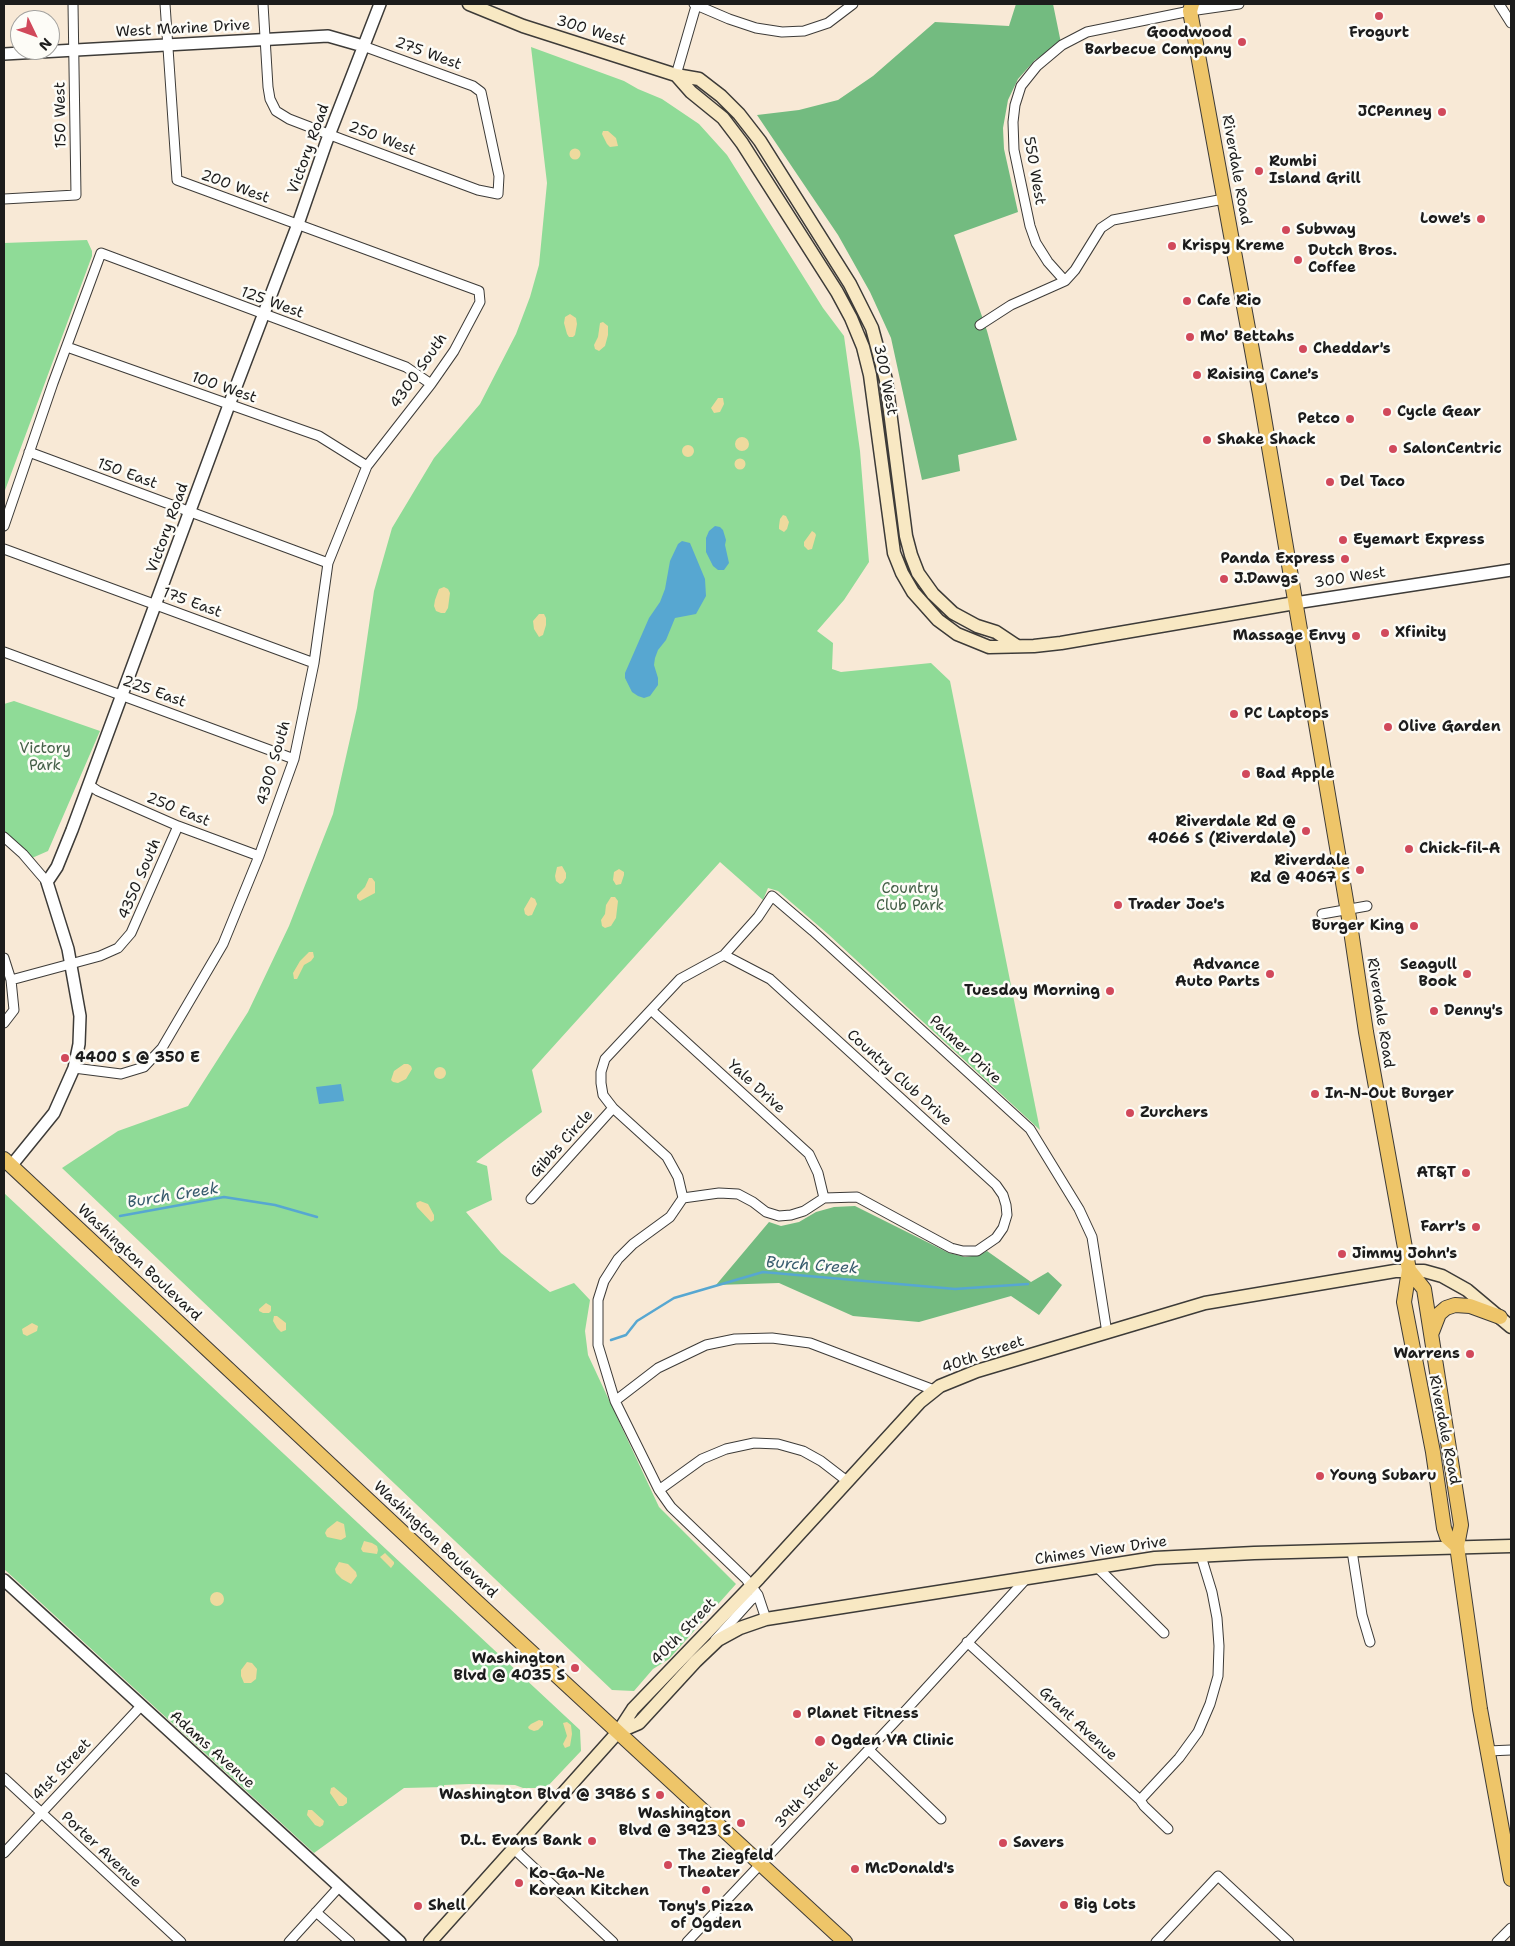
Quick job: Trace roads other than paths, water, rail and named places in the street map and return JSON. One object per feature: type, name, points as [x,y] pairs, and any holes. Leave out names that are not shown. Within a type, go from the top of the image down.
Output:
[{"type":"main road","name":"300 West","points":[[469,4],[523,26],[676,75],[691,92],[723,118],[742,142],[837,292],[851,318],[870,375],[892,546],[899,567],[909,586],[932,615],[957,634],[989,647],[1054,644],[1295,603]]},
{"type":"main road","name":"Riverdale Road","points":[[1188,6],[1292,584],[1366,1032],[1405,1254],[1409,1270],[1424,1290],[1461,1526],[1457,1546],[1480,1709],[1511,1879]]},
{"type":"main road","name":"Washington Boulevard","points":[[7,1163],[845,1942]]},
{"type":"main road","name":"Riverdale Road","points":[[1409,1270],[1404,1302],[1444,1528],[1447,1537],[1457,1546]]},
{"type":"main road","name":"40th Street","points":[[430,1942],[618,1732],[634,1709],[755,1590],[847,1481],[920,1402],[934,1390],[968,1374],[1205,1303],[1409,1270],[1424,1271],[1442,1276],[1467,1290],[1511,1327]]},
{"type":"main road","points":[[1431,1335],[1439,1314],[1450,1306],[1459,1304],[1470,1306],[1500,1317]]},
{"type":"main road","name":"Chimes View Drive","points":[[706,1651],[732,1631],[766,1619],[1154,1558],[1457,1546],[1511,1546]]},
{"type":"main road","name":"40th Street","points":[[618,1732],[640,1723],[706,1651]]},
{"type":"street","name":"150 West","points":[[4,199],[76,196],[73,4]]},
{"type":"street","name":"200 West","points":[[165,4],[166,44],[177,180],[479,291]]},
{"type":"street","name":"250 West","points":[[263,4],[268,87],[270,99],[276,111],[289,119],[478,190],[498,194]]},
{"type":"street","name":"Victory Road","points":[[47,882],[57,867],[89,785],[229,404],[380,4]]},
{"type":"street","points":[[676,75],[695,5],[756,28],[782,32],[804,31],[828,23],[853,4]]},
{"type":"street","name":"550 West","points":[[1065,282],[1048,262],[1036,243],[1030,226],[1014,150],[1014,114],[1021,86],[1036,66],[1062,45],[1087,32],[1188,6],[1239,4]]},
{"type":"street","points":[[1499,4],[1511,23]]},
{"type":"street","name":"West Marine Drive","points":[[4,54],[74,52],[166,44],[328,36],[363,46]]},
{"type":"street","name":"275 West","points":[[363,46],[473,86],[481,92],[499,176],[498,194]]},
{"type":"street","points":[[980,325],[1011,305],[1065,282],[1075,270],[1101,228],[1113,220],[1224,199]]},
{"type":"street","name":"125 West","points":[[66,347],[101,254],[406,367],[431,384]]},
{"type":"street","name":"4300 South","points":[[74,1068],[121,1074],[144,1067],[162,1048],[223,944],[260,856],[294,759],[314,664],[328,563],[367,466],[431,384],[454,351],[480,302],[479,291]]},
{"type":"street","points":[[4,526],[66,347]]},
{"type":"street","name":"100 West","points":[[66,347],[319,436],[367,466]]},
{"type":"street","name":"150 East","points":[[29,452],[328,563]]},
{"type":"street","name":"175 East","points":[[4,549],[314,664]]},
{"type":"street","name":"300 West","points":[[1295,603],[1511,570]]},
{"type":"street","name":"225 East","points":[[4,652],[294,759]]},
{"type":"street","name":"250 East","points":[[89,785],[98,791],[178,826],[260,856]]},
{"type":"street","name":"4350 South","points":[[11,980],[100,956],[118,948],[131,933],[178,826]]},
{"type":"street","points":[[4,837],[23,854],[47,882],[68,949],[80,1016],[79,1044],[74,1068],[54,1113],[7,1163]]},
{"type":"street","name":"Palmer Drive","points":[[724,956],[758,917],[772,896],[835,950],[1030,1129],[1079,1209],[1092,1237],[1107,1333]]},
{"type":"street","points":[[1322,914],[1348,917],[1367,906]]},
{"type":"street","points":[[683,1198],[678,1177],[667,1157],[613,1108],[604,1095],[600,1083],[601,1072],[605,1059],[680,978],[724,956]]},
{"type":"street","name":"Country Club Drive","points":[[724,956],[770,979],[989,1179],[1003,1195],[1007,1215],[1003,1228],[996,1238],[977,1251],[963,1251],[951,1248],[857,1197],[824,1198]]},
{"type":"street","points":[[4,958],[11,980],[14,1010],[4,1023]]},
{"type":"street","name":"Yale Drive","points":[[651,1010],[809,1154],[818,1173],[824,1198]]},
{"type":"street","name":"Gibbs Circle","points":[[532,1199],[613,1108]]},
{"type":"street","points":[[766,1619],[755,1590],[671,1506],[659,1490],[615,1401],[598,1345],[598,1300],[604,1281],[618,1259],[633,1244],[670,1217],[683,1198],[719,1193],[738,1194],[766,1212],[780,1216],[804,1211],[824,1198]]},
{"type":"street","points":[[615,1401],[658,1368],[706,1345],[735,1339],[772,1338],[810,1343],[934,1390]]},
{"type":"street","points":[[659,1490],[702,1459],[726,1449],[754,1443],[778,1444],[803,1451],[821,1461],[847,1481]]},
{"type":"street","points":[[1352,1551],[1362,1615],[1370,1642]]},
{"type":"street","points":[[1140,1800],[1180,1758],[1198,1732],[1210,1704],[1218,1676],[1219,1646],[1217,1618],[1212,1592],[1200,1556]]},
{"type":"street","points":[[1098,1567],[1164,1633]]},
{"type":"street","name":"39th Street","points":[[687,1942],[869,1750],[1027,1578]]},
{"type":"street","name":"Adams Avenue","points":[[4,1580],[400,1942]]},
{"type":"street","name":"40th Street","points":[[706,1651],[723,1629],[751,1600],[755,1590]]},
{"type":"street","name":"Grant Avenue","points":[[967,1642],[1140,1800],[1168,1829]]},
{"type":"street","name":"41st Street","points":[[4,1853],[141,1706]]},
{"type":"street","points":[[869,1750],[941,1819]]},
{"type":"street","points":[[1488,1751],[1511,1750]]},
{"type":"street","name":"Porter Avenue","points":[[4,1778],[181,1942]]},
{"type":"street","points":[[514,1849],[613,1942]]},
{"type":"street","points":[[1156,1942],[1218,1876],[1288,1942]]},
{"type":"street","points":[[289,1942],[339,1887]]},
{"type":"street","points":[[316,1912],[350,1942]]},
{"type":"street","points":[[1497,1942],[1511,1928]]},
{"type":"water","points":[[715,526],[723,530],[726,540],[725,545],[729,563],[724,570],[718,570],[713,566],[706,552],[706,538],[709,531]]},
{"type":"water","points":[[682,541],[690,543],[705,579],[706,596],[696,614],[675,618],[666,640],[658,650],[655,658],[654,665],[658,685],[650,696],[644,698],[632,692],[625,678],[625,673],[649,618],[660,602],[665,589],[670,561],[678,544]]},
{"type":"water","points":[[341,1084],[344,1101],[319,1104],[316,1087]]},
{"type":"waterway","name":"Burch Creek","points":[[120,1216],[224,1197],[275,1205],[317,1217]]},
{"type":"waterway","name":"Burch Creek","points":[[611,1340],[626,1335],[637,1321],[674,1298],[763,1272],[955,1289],[1028,1284]]},
{"type":"place","name":"Frogurt","points":[[1379,16]]},
{"type":"place","name":"Goodwood Barbecue Company","points":[[1242,42]]},
{"type":"place","name":"JCPenney","points":[[1442,112]]},
{"type":"place","name":"Rumbi Island Grill","points":[[1259,171]]},
{"type":"place","name":"Lowe's","points":[[1481,219]]},
{"type":"place","name":"Subway","points":[[1286,230]]},
{"type":"place","name":"Krispy Kreme","points":[[1172,246]]},
{"type":"place","name":"Dutch Bros. Coffee","points":[[1298,260]]},
{"type":"place","name":"Cafe Rio","points":[[1187,301]]},
{"type":"place","name":"Mo' Bettahs","points":[[1190,337]]},
{"type":"place","name":"Cheddar's","points":[[1303,349]]},
{"type":"place","name":"Raising Cane's","points":[[1197,375]]},
{"type":"place","name":"Cycle Gear","points":[[1387,412]]},
{"type":"place","name":"Petco","points":[[1350,419]]},
{"type":"place","name":"Shake Shack","points":[[1207,440]]},
{"type":"place","name":"SalonCentric","points":[[1393,449]]},
{"type":"place","name":"Del Taco","points":[[1330,482]]},
{"type":"place","name":"Eyemart Express","points":[[1343,540]]},
{"type":"place","name":"Panda Express","points":[[1345,559]]},
{"type":"place","name":"J.Dawgs","points":[[1224,579]]},
{"type":"place","name":"Xfinity","points":[[1385,633]]},
{"type":"place","name":"Massage Envy","points":[[1356,636]]},
{"type":"place","name":"PC Laptops","points":[[1234,714]]},
{"type":"place","name":"Olive Garden","points":[[1388,727]]},
{"type":"place","name":"Bad Apple","points":[[1246,774]]},
{"type":"place","name":"Riverdale Rd @ 4066 S (Riverdale)","points":[[1306,831]]},
{"type":"place","name":"Chick-fil-A","points":[[1409,849]]},
{"type":"place","name":"Riverdale Rd @ 4067 S","points":[[1360,870]]},
{"type":"place","name":"Trader Joe's","points":[[1118,905]]},
{"type":"place","name":"Burger King","points":[[1414,926]]},
{"type":"place","name":"Advance Auto Parts","points":[[1270,974]]},
{"type":"place","name":"Seagull Book","points":[[1467,974]]},
{"type":"place","name":"Tuesday Morning","points":[[1110,991]]},
{"type":"place","name":"Denny's","points":[[1434,1011]]},
{"type":"place","name":"4400 S @ 350 E","points":[[65,1058]]},
{"type":"place","name":"In-N-Out Burger","points":[[1315,1094]]},
{"type":"place","name":"Zurchers","points":[[1130,1113]]},
{"type":"place","name":"AT&T","points":[[1466,1173]]},
{"type":"place","name":"Farr's","points":[[1476,1227]]},
{"type":"place","name":"Jimmy John's","points":[[1342,1254]]},
{"type":"place","name":"Warrens","points":[[1470,1354]]},
{"type":"place","name":"Young Subaru","points":[[1320,1476]]},
{"type":"place","name":"Washington Blvd @ 4035 S","points":[[575,1668]]},
{"type":"place","name":"Planet Fitness","points":[[797,1714]]},
{"type":"place","name":"Ogden VA Clinic","points":[[820,1741]]},
{"type":"place","name":"Washington Blvd @ 3986 S","points":[[660,1795]]},
{"type":"place","name":"Washington Blvd @ 3923 S","points":[[741,1823]]},
{"type":"place","name":"D.L. Evans Bank","points":[[592,1841]]},
{"type":"place","name":"Savers","points":[[1003,1843]]},
{"type":"place","name":"The Ziegfeld Theater","points":[[668,1865]]},
{"type":"place","name":"McDonald's","points":[[855,1869]]},
{"type":"place","name":"Ko-Ga-Ne Korean Kitchen","points":[[519,1883]]},
{"type":"place","name":"Tony's Pizza of Ogden","points":[[706,1890]]},
{"type":"place","name":"Big Lots","points":[[1064,1905]]},
{"type":"place","name":"Shell","points":[[418,1906]]},
{"type":"park label","name":"Victory Park","points":[[45,758]]},
{"type":"park label","name":"Country Club Park","points":[[910,898]]}]
